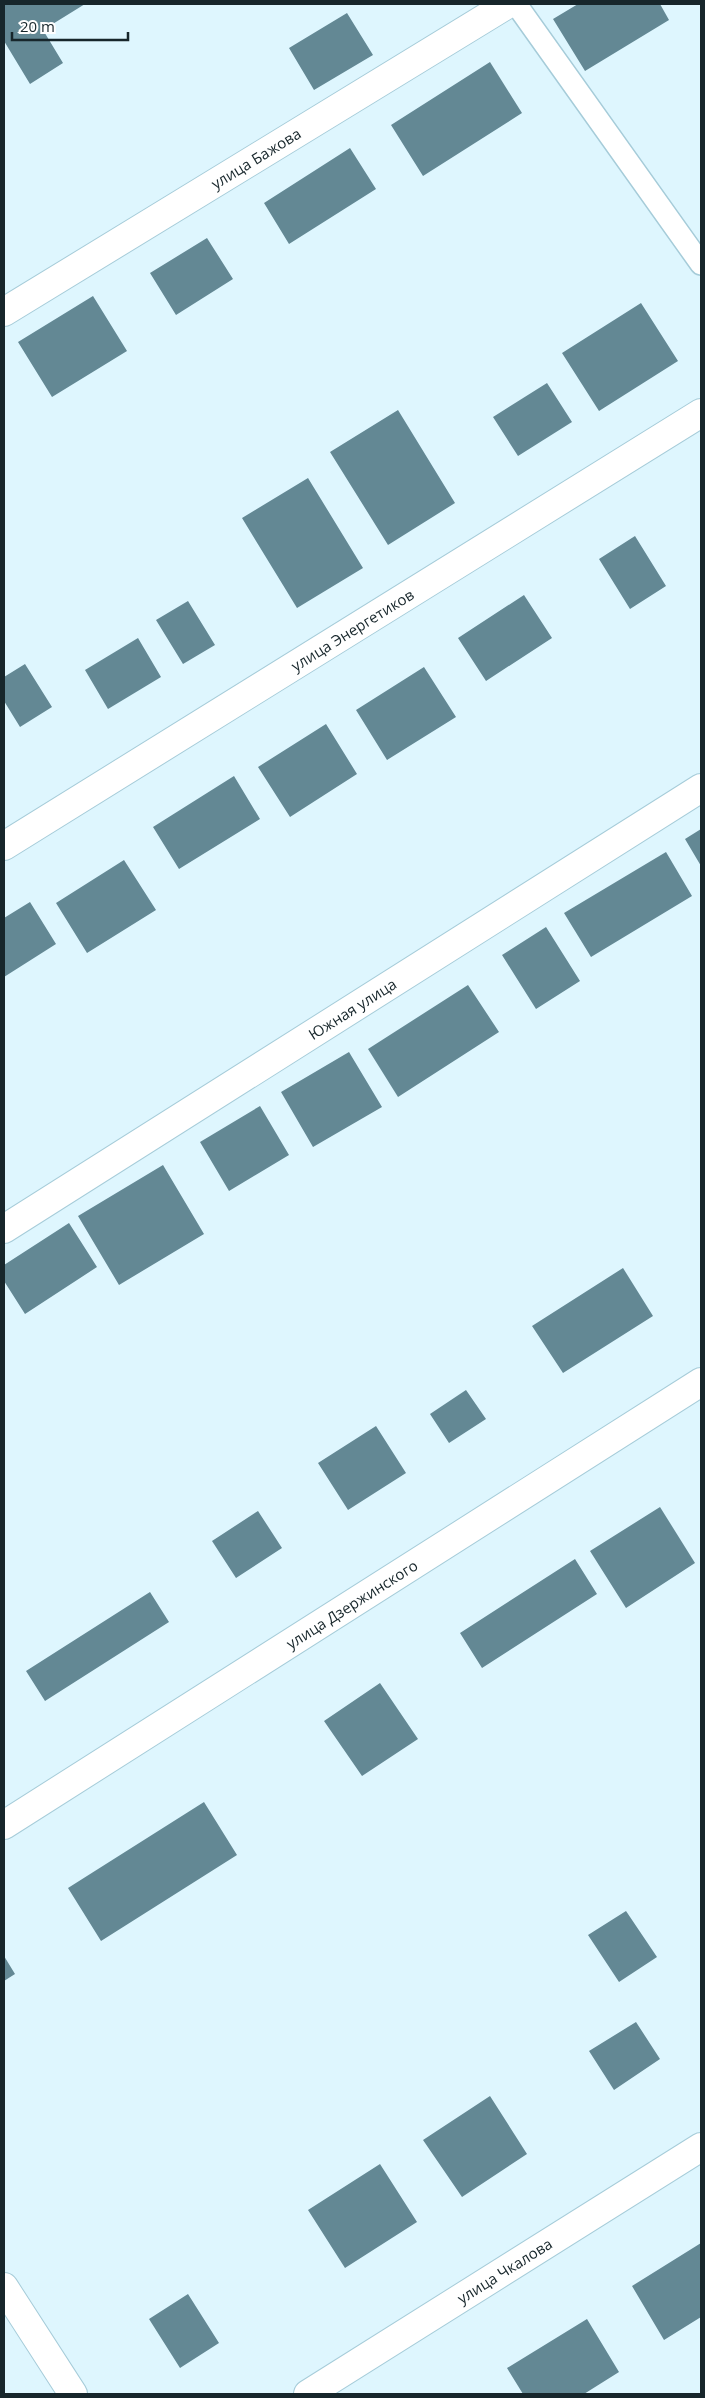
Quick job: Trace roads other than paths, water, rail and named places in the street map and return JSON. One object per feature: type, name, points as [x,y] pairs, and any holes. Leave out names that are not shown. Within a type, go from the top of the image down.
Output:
[{"type":"street","name":"улица Бажова","points":[[4,312],[508,4]]},
{"type":"street","name":"улица Энергетиков","points":[[4,846],[701,413]]},
{"type":"street","name":"Южная улица","points":[[4,1229],[701,788]]},
{"type":"street","name":"улица Дзержинского","points":[[4,1825],[701,1382]]},
{"type":"street","name":"улица Чкалова","points":[[308,2394],[701,2147]]},
{"type":"street","points":[[4,2287],[73,2394]]},
{"type":"lane","points":[[516,4],[701,264]]}]
